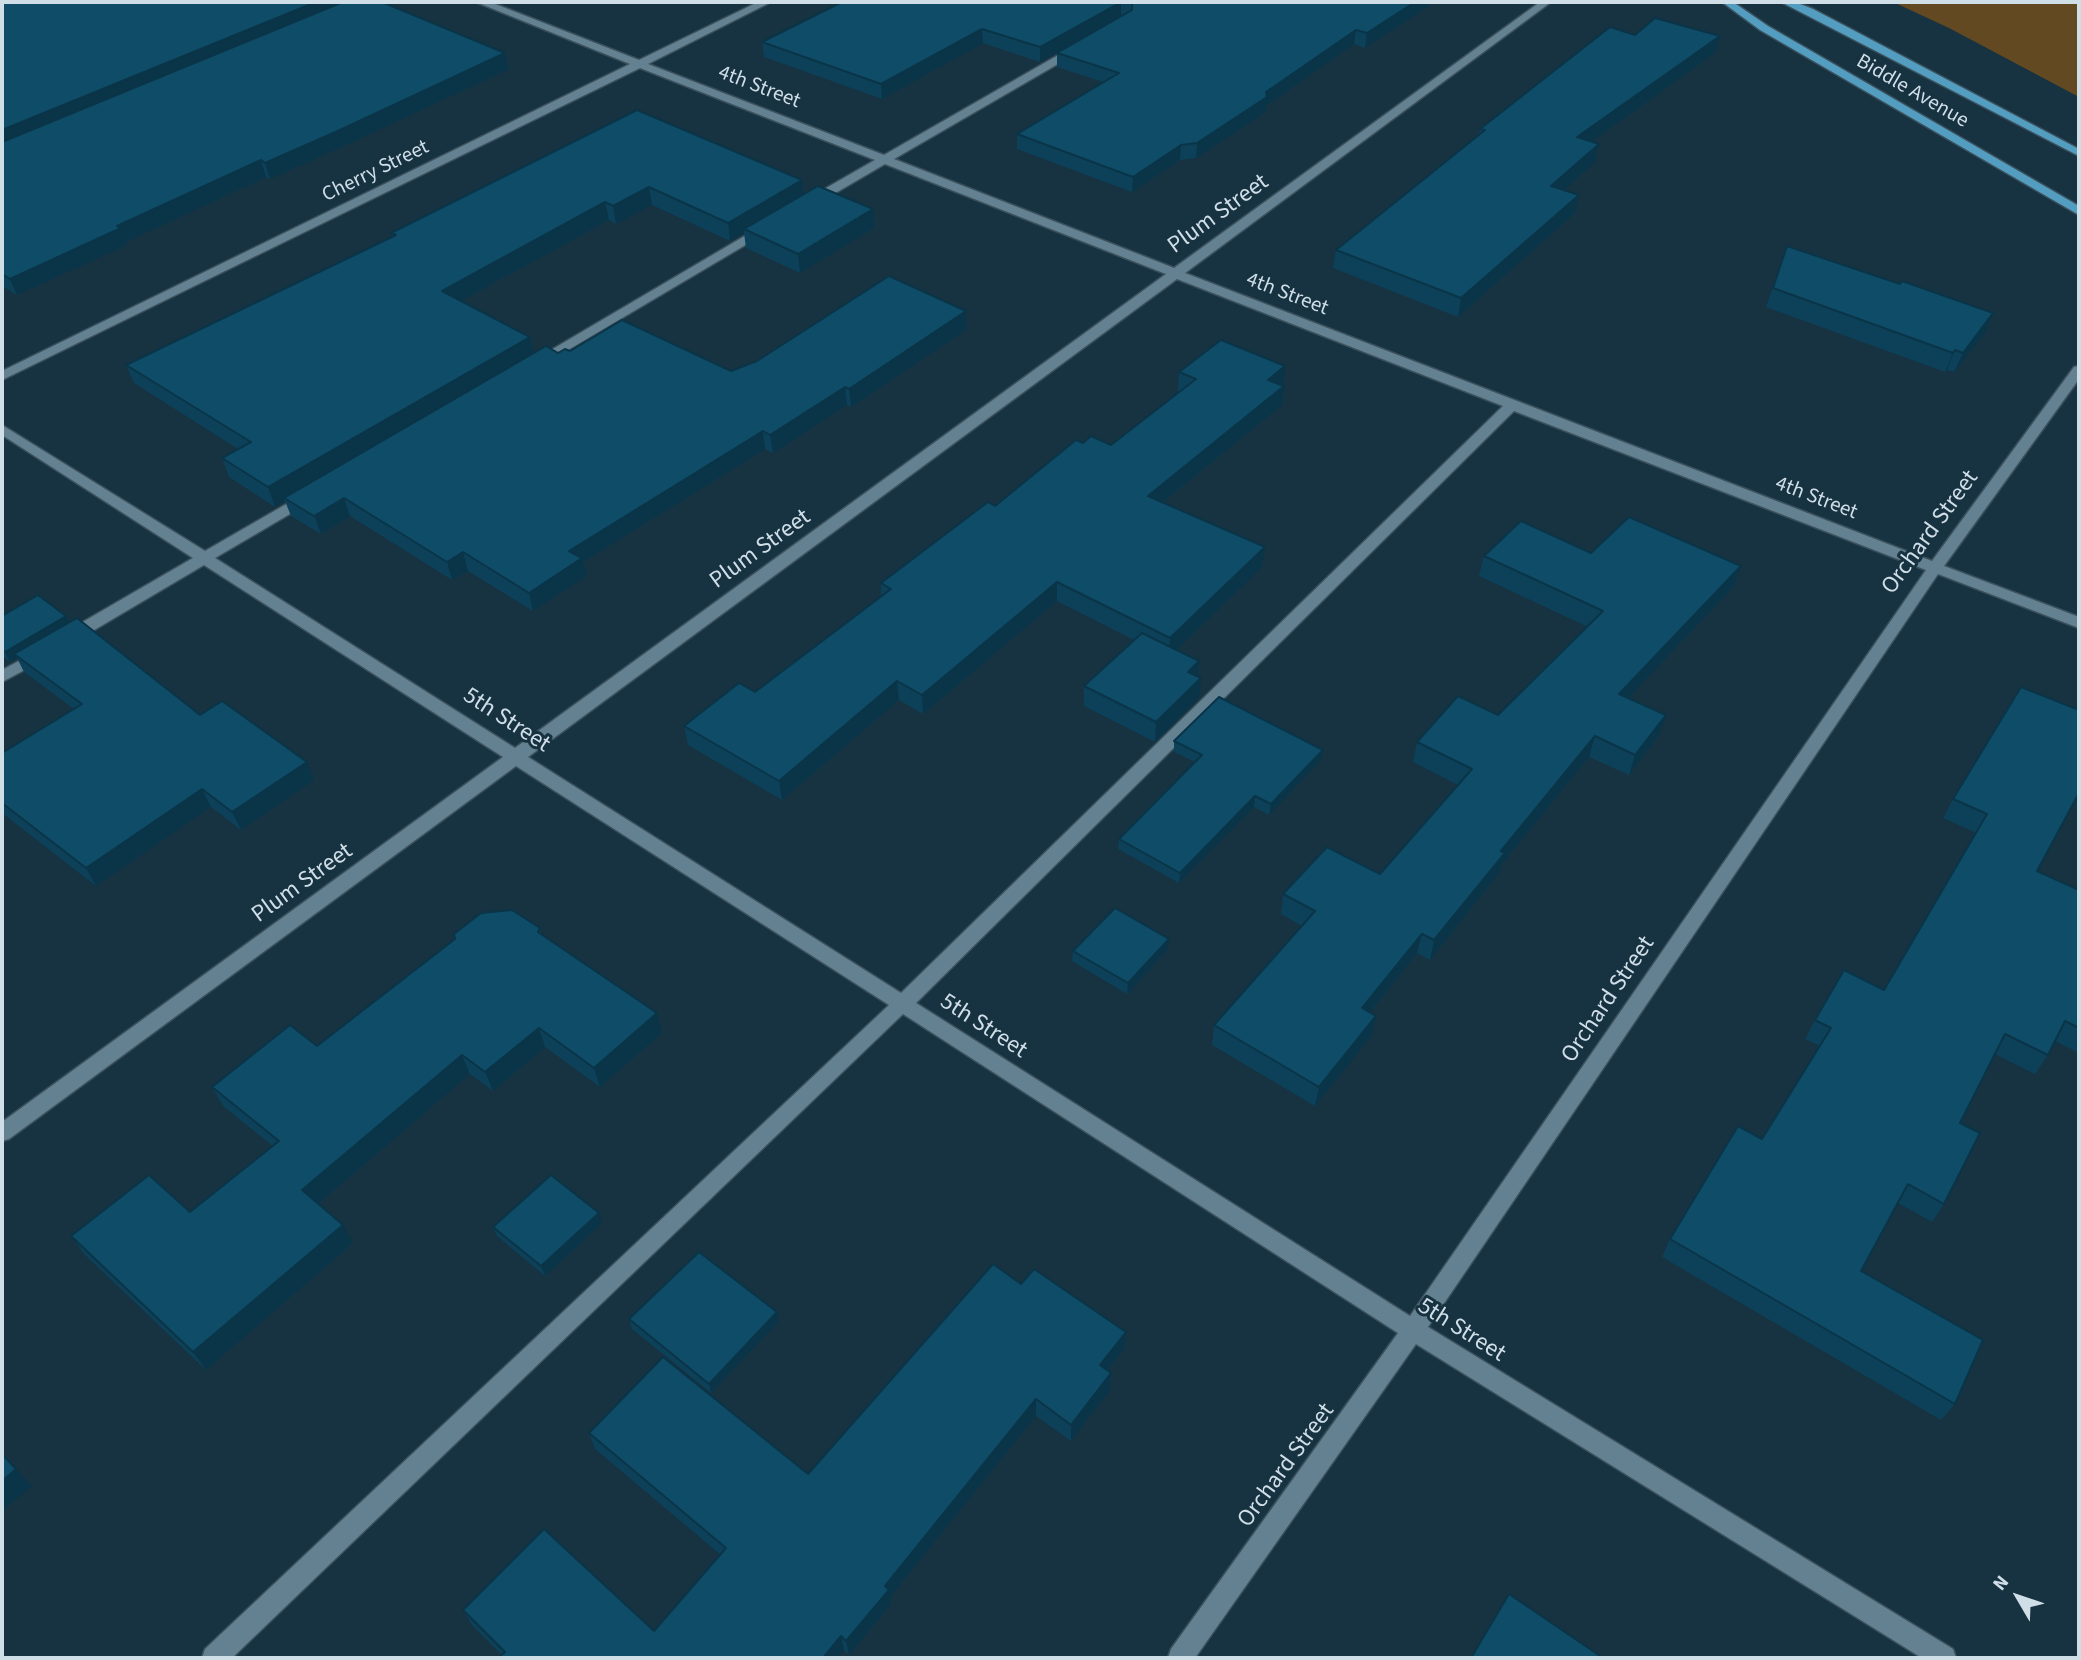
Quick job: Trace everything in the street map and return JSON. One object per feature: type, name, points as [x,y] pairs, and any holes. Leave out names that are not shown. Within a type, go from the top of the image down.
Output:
[{"type":"main road","name":"Biddle Avenue","points":[[1727,2],[1764,28],[2079,211]]},
{"type":"main road","name":"Biddle Avenue","points":[[1786,2],[1809,11],[2079,153]]},
{"type":"street","name":"4th Street","points":[[481,2],[1512,405],[2079,623]]},
{"type":"street","name":"Cherry Street","points":[[2,376],[766,2]]},
{"type":"street","name":"Plum Street","points":[[2,1133],[1546,2]]},
{"type":"street","points":[[798,209],[1091,40]]},
{"type":"street","points":[[521,372],[774,223]]},
{"type":"street","name":"Orchard Street","points":[[1180,1658],[1413,1330],[1935,567],[2079,370]]},
{"type":"street","points":[[214,1658],[902,1004],[1512,405]]},
{"type":"street","name":"5th Street","points":[[2,429],[1413,1330],[1944,1658]]},
{"type":"street","points":[[2,677],[316,493]]},
{"type":"shaded area","points":[[1893,2],[2079,2],[2079,97],[1949,28]]},
{"type":"building","points":[[2,2],[316,2],[2,130]]},
{"type":"building","points":[[343,2],[382,2],[505,53],[265,163],[261,160],[10,279],[2,274],[2,142]]},
{"type":"building","points":[[842,2],[1121,2],[1040,47],[982,29],[881,84],[762,42]]},
{"type":"building","points":[[1132,2],[1415,2],[1367,33],[1356,30],[1266,92],[1267,97],[1197,143],[1181,145],[1133,177],[1017,134],[1119,73],[1057,53],[1132,10]]},
{"type":"building","points":[[1655,18],[1720,36],[1577,137],[1599,144],[1551,186],[1579,195],[1461,298],[1336,250],[1485,130],[1480,129],[1610,27],[1635,35]]},
{"type":"building","points":[[637,110],[802,180],[728,223],[649,187],[613,206],[605,202],[442,291],[530,337],[268,487],[222,458],[251,442],[126,365],[396,235],[391,233]]},
{"type":"building","points":[[818,186],[873,209],[798,254],[744,229]]},
{"type":"building","points":[[1787,246],[1900,284],[1902,281],[1993,313],[1963,353],[1955,350],[1953,353],[1773,288]]},
{"type":"building","points":[[889,276],[966,311],[849,389],[845,387],[770,435],[763,431],[569,551],[582,558],[529,593],[463,552],[447,562],[344,498],[314,516],[284,498],[546,346],[558,353],[565,349],[570,351],[622,320],[731,371],[757,361]]},
{"type":"building","points":[[1221,340],[1285,366],[1268,380],[1284,386],[1148,496],[1265,547],[1170,638],[1057,582],[922,695],[897,681],[779,781],[684,726],[739,683],[755,692],[891,589],[881,583],[988,502],[995,506],[1076,440],[1083,443],[1091,436],[1111,445],[1196,379],[1179,372]]},
{"type":"building","points":[[1629,517],[1741,566],[1619,694],[1666,715],[1635,755],[1595,736],[1501,851],[1505,853],[1434,940],[1422,934],[1362,1008],[1376,1016],[1319,1087],[1214,1025],[1315,911],[1283,894],[1327,847],[1380,874],[1472,769],[1417,742],[1458,696],[1498,715],[1603,611],[1484,556],[1521,521],[1591,553]]},
{"type":"building","points":[[38,595],[66,616],[5,652],[2,650],[2,616]]},
{"type":"building","points":[[77,618],[200,715],[222,701],[307,762],[232,812],[202,789],[86,868],[2,803],[2,753],[82,704],[14,654]]},
{"type":"building","points":[[1142,633],[1199,661],[1188,672],[1201,678],[1156,722],[1084,686]]},
{"type":"building","points":[[2021,687],[2079,710],[2079,793],[2037,871],[2079,890],[2079,1028],[2065,1021],[2048,1055],[2005,1034],[1960,1123],[1980,1133],[1944,1204],[1908,1184],[1861,1271],[1983,1340],[1955,1404],[1670,1239],[1738,1126],[1762,1139],[1831,1028],[1815,1020],[1844,970],[1884,990],[1987,814],[1953,799]]},
{"type":"building","points":[[1219,697],[1323,750],[1271,804],[1255,796],[1180,873],[1119,839],[1202,755],[1174,741]]},
{"type":"building","points":[[1115,908],[1169,939],[1128,983],[1073,951]]},
{"type":"building","points":[[512,910],[540,928],[538,932],[657,1013],[594,1068],[539,1028],[485,1072],[462,1055],[302,1190],[343,1225],[193,1352],[71,1236],[149,1175],[190,1212],[279,1141],[212,1087],[290,1025],[317,1046],[455,939],[454,934],[481,913]]},
{"type":"building","points":[[551,1175],[599,1213],[541,1266],[493,1227]]},
{"type":"building","points":[[699,1252],[777,1312],[709,1384],[629,1319]]},
{"type":"building","points":[[993,1264],[1021,1284],[1034,1269],[1126,1332],[1100,1365],[1111,1373],[1071,1425],[1036,1399],[885,1586],[889,1590],[846,1641],[841,1636],[823,1658],[498,1658],[505,1652],[463,1610],[544,1529],[654,1631],[726,1548],[589,1433],[663,1357],[808,1474]]},
{"type":"building","points":[[2,1454],[16,1469],[2,1481]]},
{"type":"building","points":[[1509,1594],[1603,1658],[1471,1658]]}]
